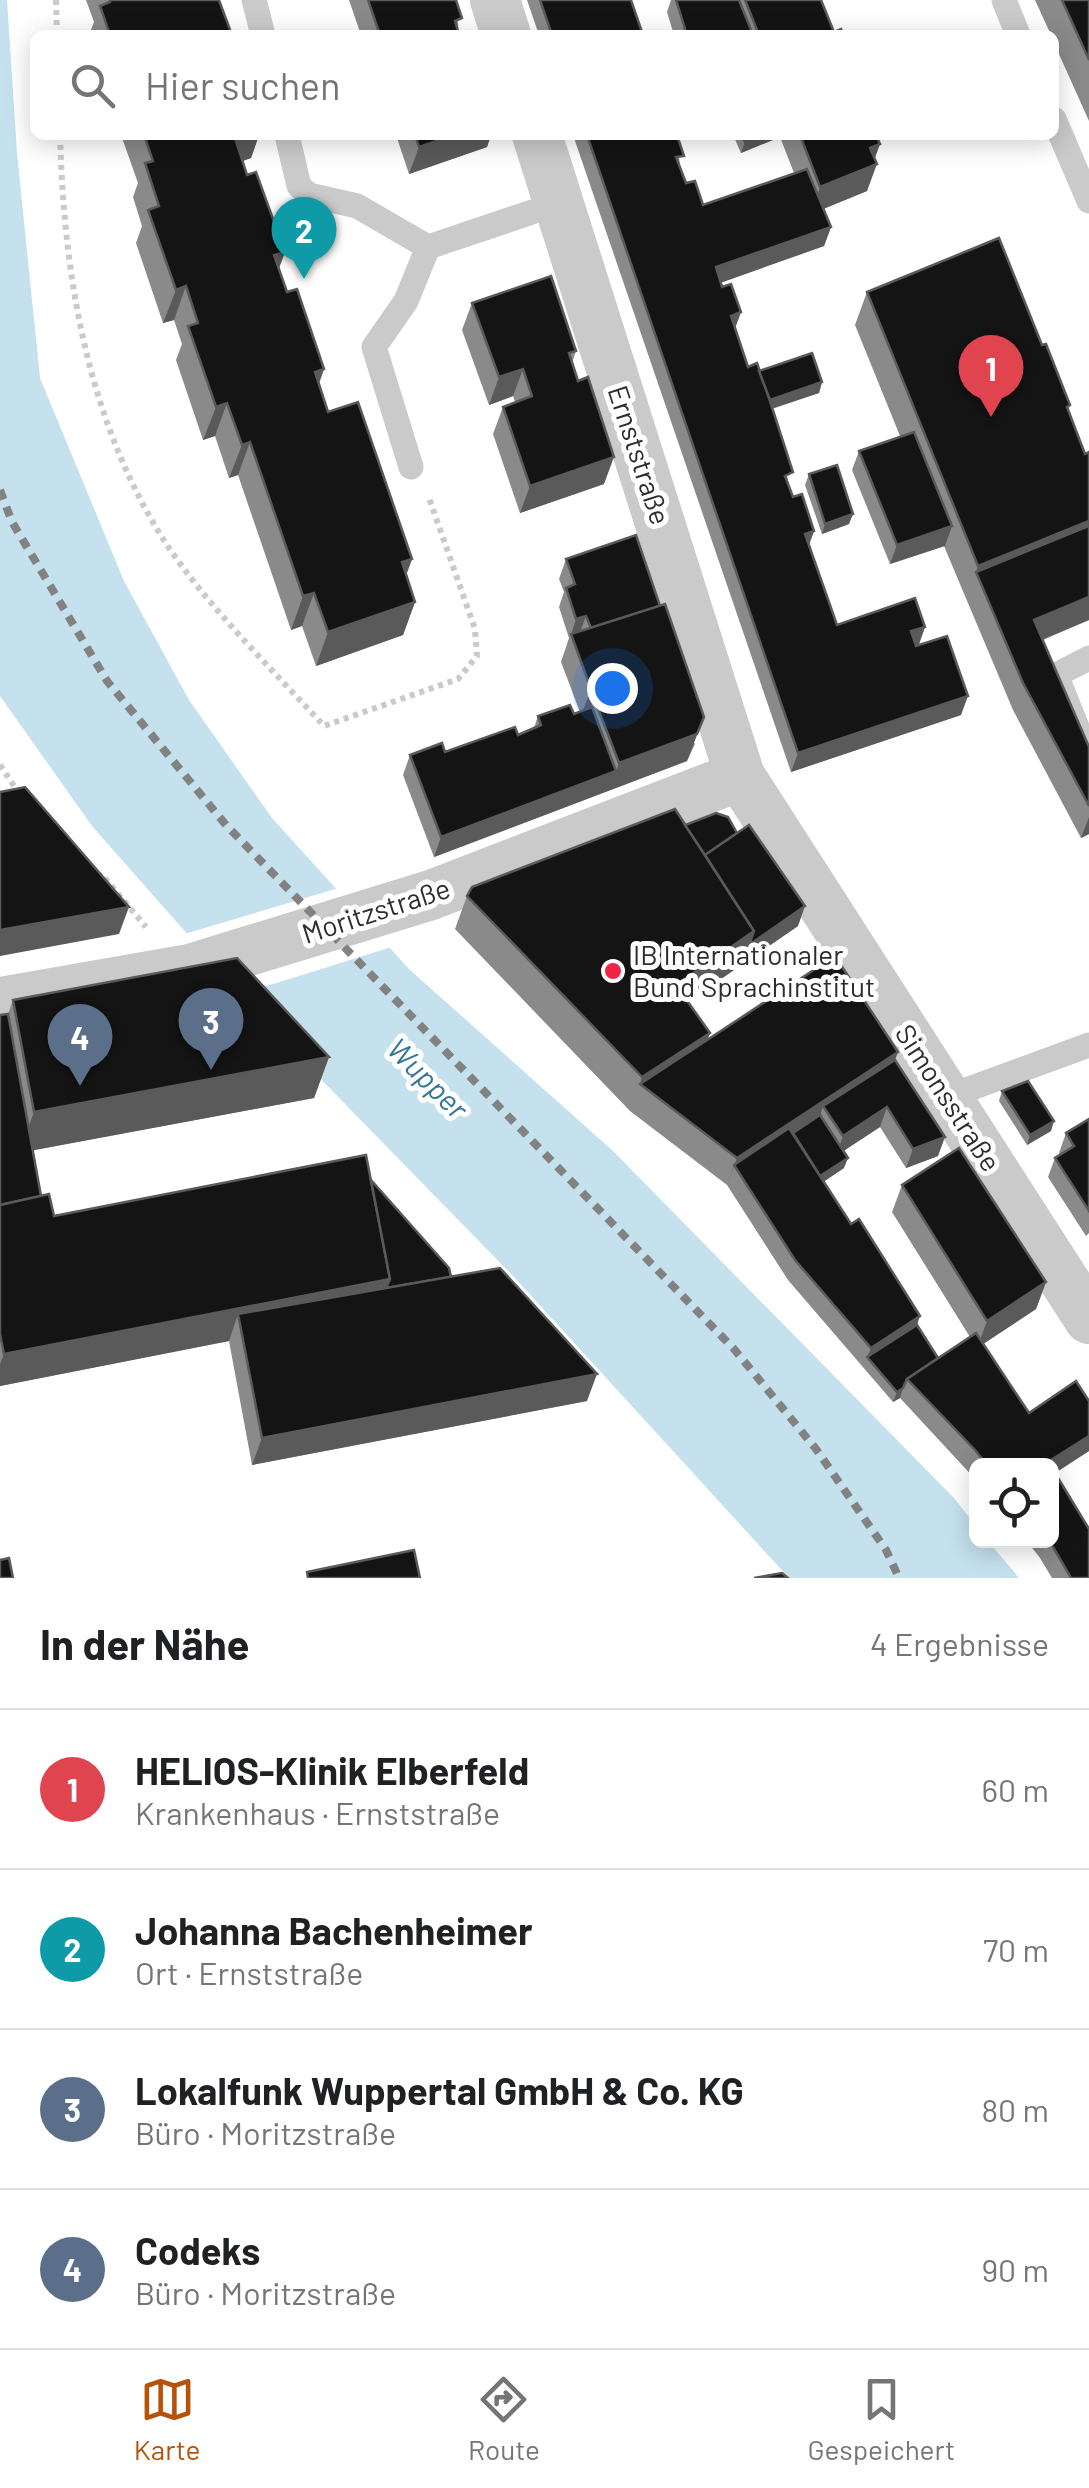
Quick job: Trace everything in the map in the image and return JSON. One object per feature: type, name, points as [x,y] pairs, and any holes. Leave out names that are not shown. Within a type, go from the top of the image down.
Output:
[{"type":"street","points":[[495,0],[504,30]]},
{"type":"street","name":"Ernststraße","points":[[540,140],[740,776]]},
{"type":"street","name":"Moritzstraße","points":[[0,1002],[190,969],[431,895],[740,776]]},
{"type":"street","name":"Simonsstraße","points":[[740,776],[1089,1319]]},
{"type":"lane","points":[[254,0],[262,30]]},
{"type":"lane","points":[[1004,0],[1016,30]]},
{"type":"lane","points":[[1059,131],[1089,202]]},
{"type":"lane","points":[[288,140],[299,186],[309,195],[357,206],[428,247],[559,204]]},
{"type":"lane","points":[[411,467],[374,347],[406,301],[428,247]]},
{"type":"lane","points":[[1089,658],[1056,675],[1089,757]]},
{"type":"lane","points":[[947,1096],[1089,1045]]},
{"type":"path","points":[[56,0],[57,30]]},
{"type":"path","points":[[60,140],[63,230],[76,316],[117,446],[165,541],[324,726],[458,678],[477,656],[476,629],[426,488],[411,467]]},
{"type":"path","points":[[0,765],[27,806]]},
{"type":"path","points":[[92,884],[80,870],[103,876],[149,925],[137,936]]},
{"type":"water","name":"Wupper","points":[[0,0],[7,0],[17,153],[40,378],[124,581],[189,700],[272,818],[409,969],[613,1151],[954,1498],[969,1517],[969,1548],[994,1548],[1019,1578],[789,1578],[513,1276],[264,1021],[92,826],[0,696]]},
{"type":"pier","points":[[342,887],[395,946],[235,996],[181,935]]},
{"type":"building","points":[[219,0],[230,30],[108,30],[100,6],[110,2]]},
{"type":"building","points":[[368,0],[456,0],[462,18],[455,21],[458,30],[378,30]]},
{"type":"building","points":[[540,0],[631,0],[641,30],[550,30]]},
{"type":"building","points":[[676,0],[739,0],[751,30],[685,30]]},
{"type":"building","points":[[745,0],[821,0],[833,30],[757,30]]},
{"type":"building","points":[[1062,0],[1089,0],[1089,60]]},
{"type":"building","points":[[146,140],[236,140],[247,175],[256,172],[285,252],[274,255],[287,292],[297,289],[324,369],[315,372],[328,412],[358,402],[412,559],[402,562],[415,602],[328,632],[314,593],[303,596],[250,442],[242,445],[227,403],[216,407],[188,326],[198,323],[186,286],[176,290],[148,210],[159,206],[145,163],[153,161]]},
{"type":"building","points":[[417,140],[439,140],[419,147]]},
{"type":"building","points":[[589,140],[679,140],[684,156],[676,157],[686,183],[695,181],[703,205],[807,169],[831,227],[716,267],[722,287],[731,284],[741,312],[731,316],[748,367],[757,363],[768,395],[793,472],[785,476],[793,497],[802,494],[814,531],[805,534],[837,625],[915,598],[925,627],[911,631],[916,646],[947,636],[968,696],[798,753]]},
{"type":"building","points":[[802,140],[878,140],[880,144],[870,148],[877,164],[820,187]]},
{"type":"building","points":[[999,238],[1042,345],[1046,344],[1085,454],[1089,452],[1089,521],[978,566],[867,292]]},
{"type":"building","points":[[551,276],[576,351],[569,353],[578,381],[588,377],[614,457],[530,486],[503,407],[532,396],[523,369],[499,377],[472,303]]},
{"type":"building","points":[[812,353],[822,382],[770,400],[759,371]]},
{"type":"building","points":[[914,432],[952,526],[897,545],[859,451]]},
{"type":"building","points":[[837,465],[853,514],[825,524],[809,474]]},
{"type":"building","points":[[1089,526],[1089,597],[1034,620],[1089,747],[1089,806],[1023,683],[976,572]]},
{"type":"building","points":[[636,535],[660,606],[591,628],[586,616],[576,619],[566,588],[575,584],[566,559]]},
{"type":"building","points":[[665,604],[704,717],[697,734],[619,763],[594,698],[615,691],[611,681],[591,689],[571,634]]},
{"type":"building","points":[[570,705],[574,714],[592,707],[616,771],[441,837],[410,755],[442,743],[445,752],[515,727],[518,735],[541,725],[538,716]]},
{"type":"building","points":[[25,787],[129,907],[0,930],[0,792]]},
{"type":"building","name":"IB Internationaler Bund Sprachinstitut","points":[[675,809],[754,931],[676,985],[710,1033],[642,1077],[467,896],[472,887]]},
{"type":"building","points":[[716,813],[728,817],[737,833],[705,855],[685,825]]},
{"type":"building","points":[[749,825],[805,906],[749,945],[754,931],[705,855]]},
{"type":"building","points":[[835,956],[898,1052],[737,1158],[640,1084]]},
{"type":"building","points":[[237,958],[329,1057],[34,1112],[13,1000]]},
{"type":"building","points":[[8,1014],[41,1196],[0,1205],[0,1015]]},
{"type":"building","points":[[895,1060],[945,1137],[913,1149],[887,1107],[843,1136],[823,1106]]},
{"type":"building","points":[[1028,1081],[1054,1121],[1030,1135],[1002,1091]]},
{"type":"building","points":[[820,1115],[848,1158],[820,1176],[793,1133]]},
{"type":"building","points":[[1089,1119],[1089,1211],[1055,1158],[1074,1146],[1066,1133]]},
{"type":"building","points":[[789,1128],[851,1224],[859,1219],[920,1316],[871,1348],[795,1260],[734,1165]]},
{"type":"building","points":[[959,1148],[1046,1282],[987,1321],[902,1185]]},
{"type":"building","points":[[366,1155],[390,1279],[4,1354],[0,1334],[0,1205],[49,1194],[54,1216]]},
{"type":"building","points":[[371,1180],[449,1268],[451,1277],[386,1288],[390,1279]]},
{"type":"building","points":[[500,1268],[597,1374],[262,1438],[238,1314]]},
{"type":"building","points":[[917,1325],[938,1358],[907,1379],[897,1392],[867,1357]]},
{"type":"building","points":[[976,1333],[1029,1413],[1076,1381],[1089,1401],[1089,1436],[1054,1458],[982,1458],[907,1379]]},
{"type":"building","points":[[1059,1480],[1089,1529],[1089,1578],[1071,1578],[1054,1548],[1059,1548]]},
{"type":"building","points":[[414,1550],[420,1578],[308,1578],[307,1572]]},
{"type":"building","points":[[9,1558],[13,1578],[0,1578],[0,1560]]},
{"type":"building","points":[[782,1573],[788,1578],[754,1578]]},
{"type":"railway","points":[[0,490],[12,522],[107,681],[226,825],[734,1349],[816,1449],[886,1550],[899,1578]]},
{"type":"place","name":"Johanna Bachenheimer","points":[[304,279]]},
{"type":"place","name":"HELIOS-Klinik Elberfeld","points":[[991,417]]},
{"type":"place","name":"IB Internationaler Bund Sprachinstitut","points":[[613,971]]},
{"type":"place","name":"Lokalfunk Wuppertal GmbH & Co. KG","points":[[211,1070]]},
{"type":"place","name":"Codeks","points":[[80,1086]]}]
